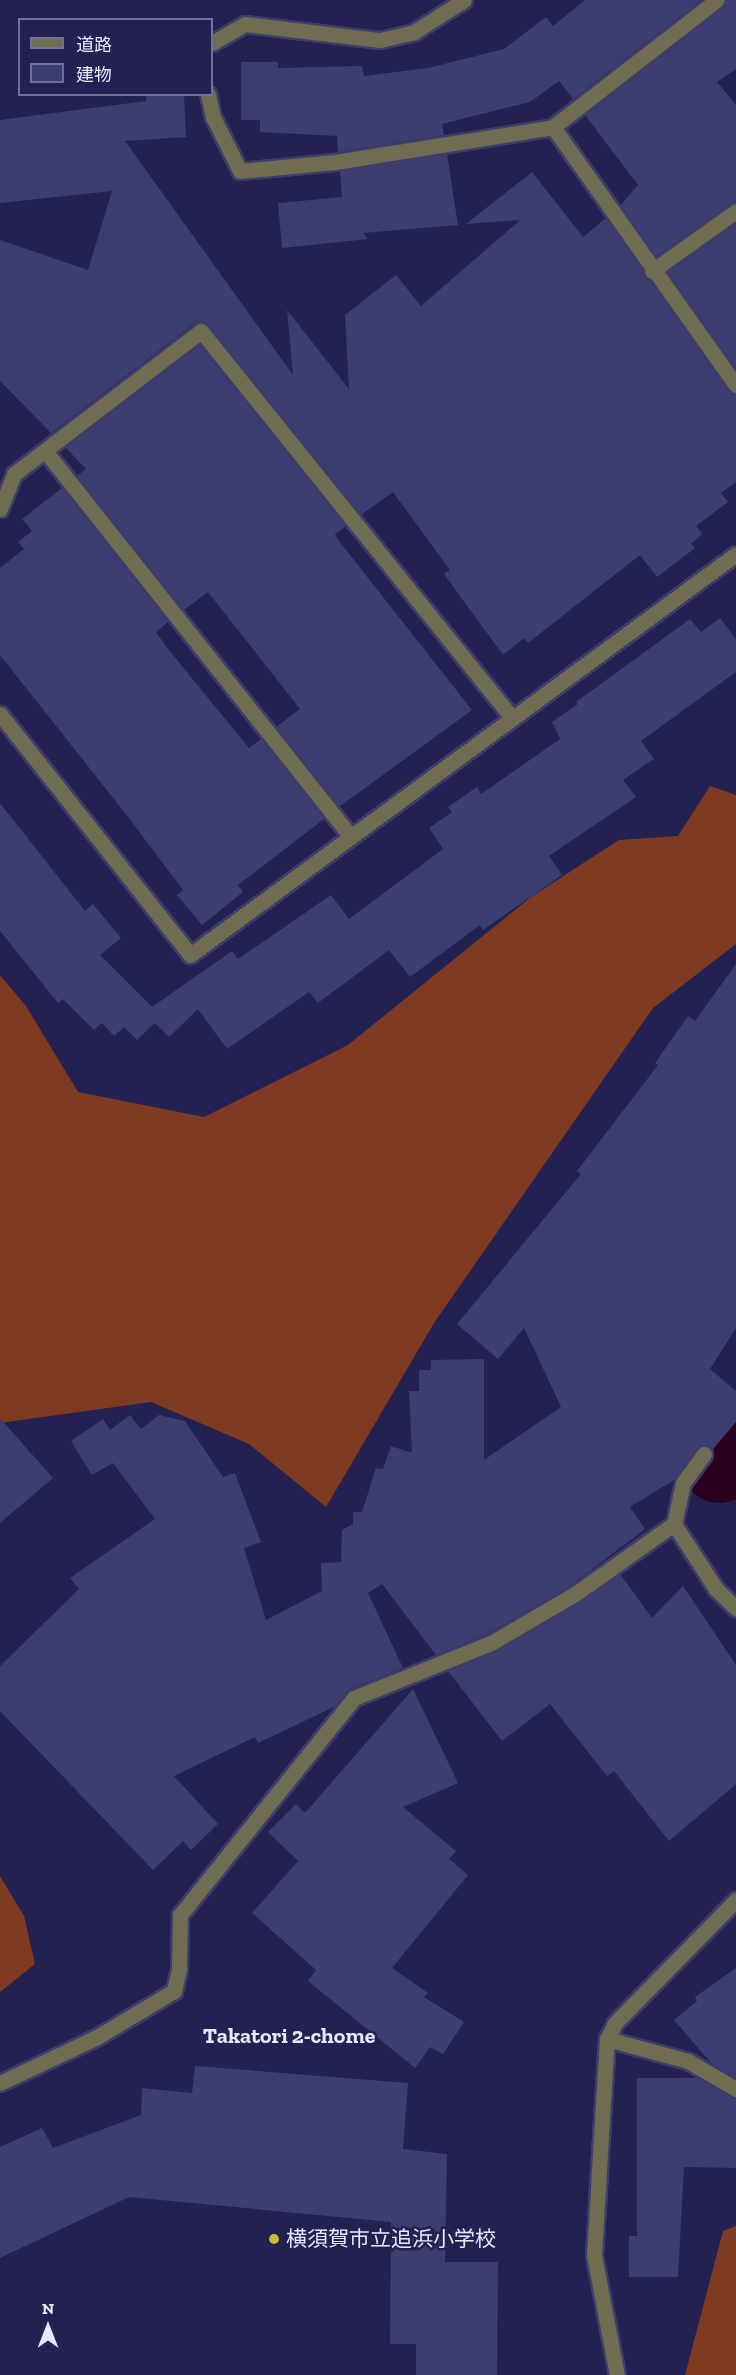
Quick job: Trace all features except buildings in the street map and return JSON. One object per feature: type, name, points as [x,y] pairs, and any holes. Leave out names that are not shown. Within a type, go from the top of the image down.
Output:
[{"type":"street","points":[[213,42],[245,24],[380,40],[414,32],[464,0]]},
{"type":"street","points":[[208,96],[213,117],[240,171],[335,162],[553,128],[717,0]]},
{"type":"street","points":[[553,128],[652,271],[736,385]]},
{"type":"street","points":[[652,271],[736,211]]},
{"type":"street","points":[[0,509],[14,474],[46,452],[201,331],[512,718]]},
{"type":"street","points":[[46,452],[350,837]]},
{"type":"street","points":[[0,714],[190,955],[736,554]]},
{"type":"street","points":[[0,2083],[97,2037],[174,1991],[179,1969],[180,1915],[306,1762],[340,1711],[354,1698],[491,1643],[575,1594],[674,1524],[682,1483],[704,1454]]},
{"type":"street","points":[[674,1524],[716,1589],[736,1608]]},
{"type":"street","points":[[617,2375],[594,2255],[607,2039],[615,2023],[736,1900]]},
{"type":"street","points":[[607,2039],[688,2061],[736,2089]]},
{"type":"shaded area","points":[[710,786],[736,795],[736,944],[653,1008],[434,1323],[326,1507],[249,1444],[151,1402],[0,1423],[0,975],[26,1006],[78,1092],[204,1117],[348,1045],[531,897],[619,840],[678,836]]},
{"type":"shaded area","points":[[0,1876],[24,1916],[35,1964],[0,1992]]},
{"type":"shaded area","points":[[736,2226],[736,2375],[685,2375],[723,2231]]},
{"type":"waterway","points":[[719,1465],[736,1456]]},
{"type":"place","name":"横須賀市立追浜小学校","points":[[274,2239]]},
{"type":"district","name":"Takatori 2-chome","points":[[289,2036]]}]
